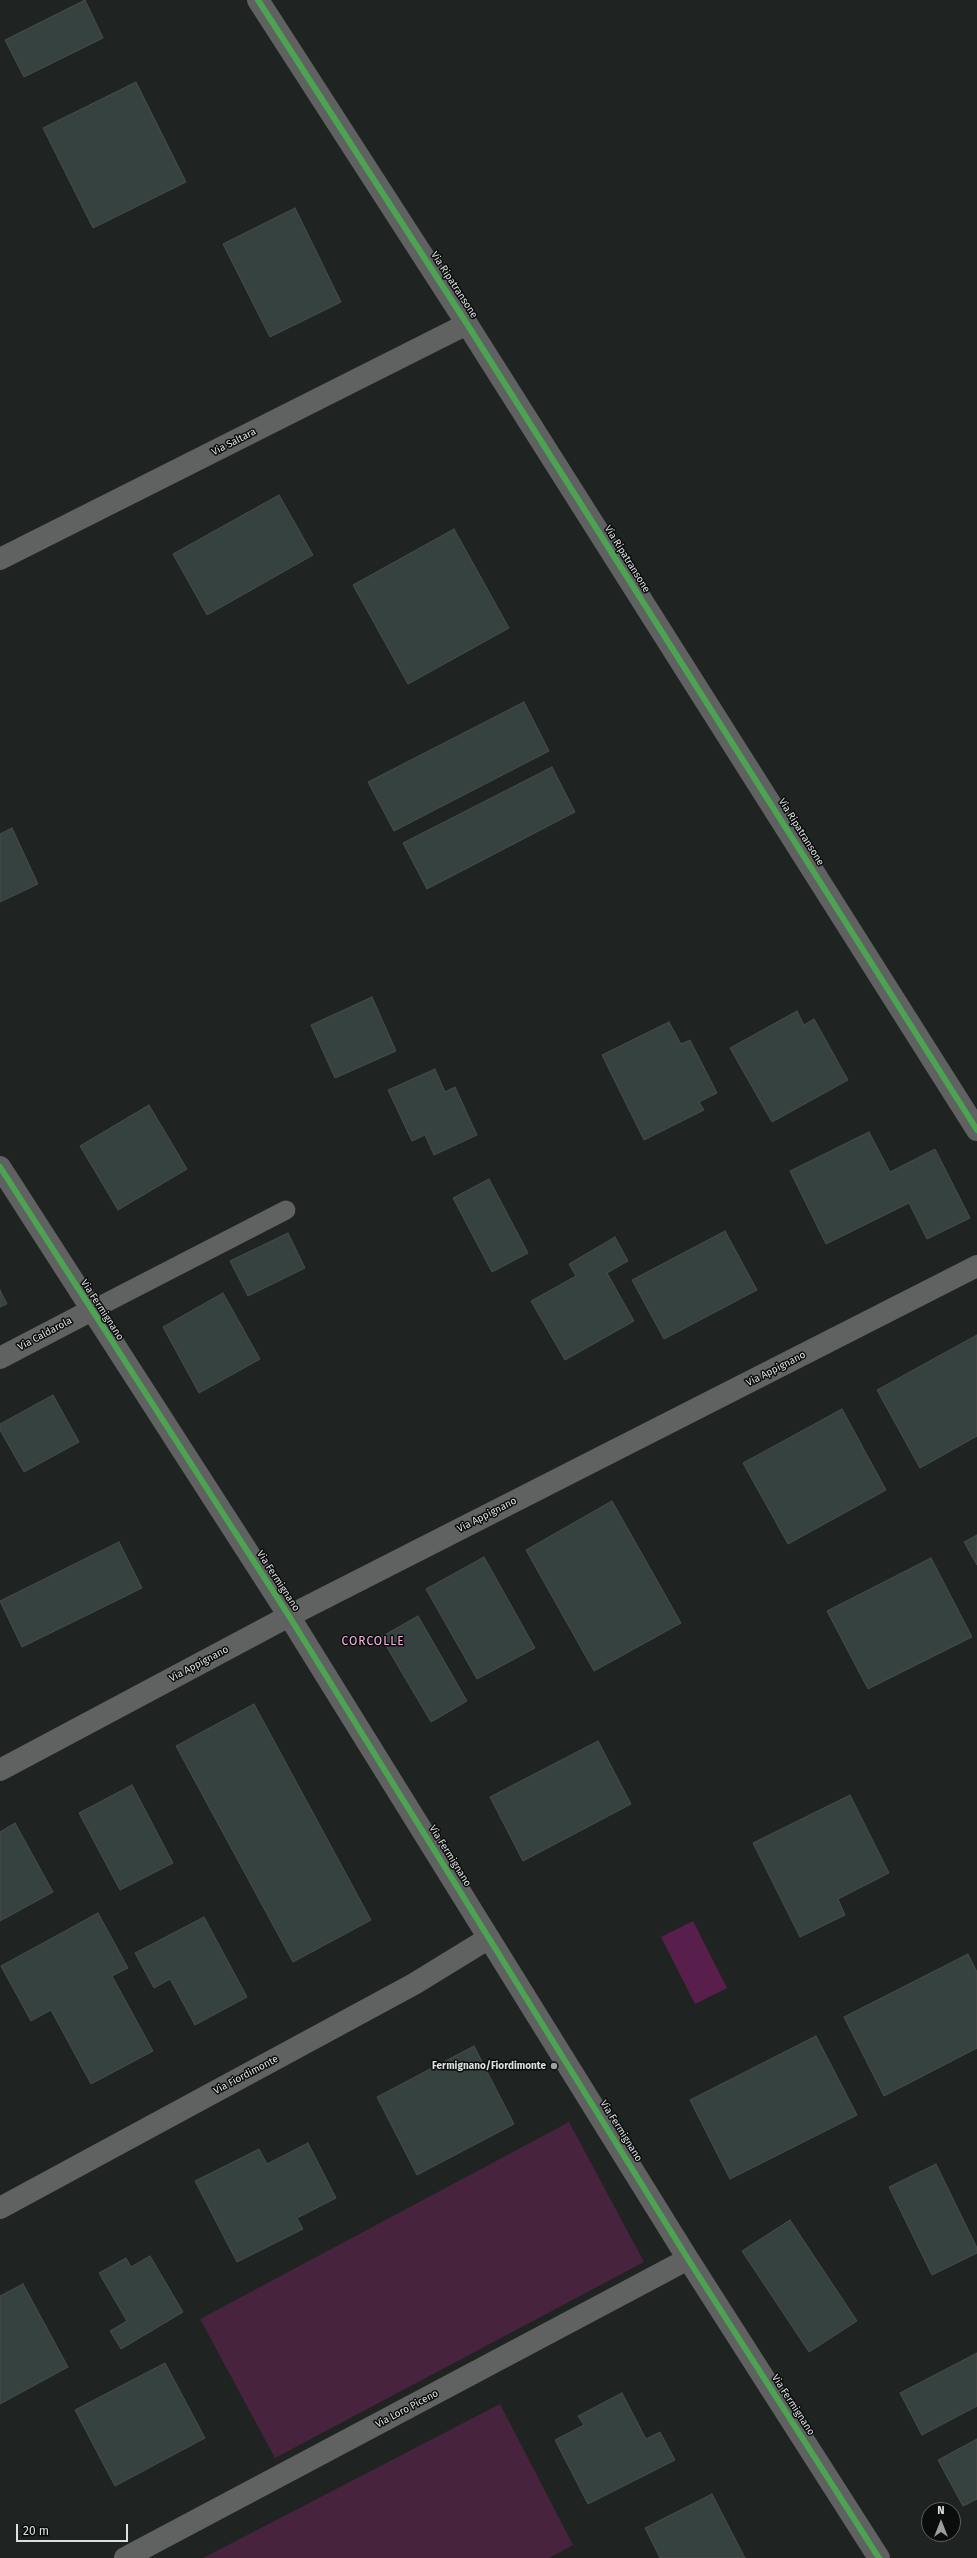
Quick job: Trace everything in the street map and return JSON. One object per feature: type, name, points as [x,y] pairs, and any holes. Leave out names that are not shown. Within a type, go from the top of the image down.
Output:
[{"type":"street","name":"Via Ripatransone","points":[[258,0],[467,324],[977,1130]]},
{"type":"street","name":"Via Saltara","points":[[0,559],[467,324]]},
{"type":"street","name":"Via Fermignano","points":[[0,1167],[90,1311],[289,1616],[688,2259],[879,2558]]},
{"type":"street","name":"Via Appignano","points":[[0,1770],[289,1616],[977,1266]]},
{"type":"street","name":"Via Caldarola","points":[[0,1358],[90,1311]]},
{"type":"street","name":"Via Fiordimonte","points":[[0,2208],[414,1984],[489,1938]]},
{"type":"street","name":"Via Loro Piceno","points":[[125,2558],[688,2259]]},
{"type":"lane","points":[[90,1311],[286,1210]]},
{"type":"shaded area","points":[[693,1921],[727,1988],[695,2004],[661,1937]]},
{"type":"shaded area","points":[[569,2122],[644,2262],[275,2458],[200,2319]]},
{"type":"shaded area","points":[[500,2404],[573,2545],[549,2558],[203,2558]]},
{"type":"building","points":[[85,0],[103,38],[24,77],[5,40]]},
{"type":"building","points":[[136,82],[186,182],[93,228],[43,128]]},
{"type":"building","points":[[295,208],[341,302],[270,337],[223,244]]},
{"type":"building","points":[[279,495],[313,555],[207,615],[173,554]]},
{"type":"building","points":[[454,529],[509,628],[408,684],[353,585]]},
{"type":"building","points":[[524,702],[549,751],[394,831],[368,782]]},
{"type":"building","points":[[552,767],[575,812],[427,889],[403,843]]},
{"type":"building","points":[[12,828],[38,884],[0,902],[0,834]]},
{"type":"building","points":[[372,997],[396,1051],[335,1078],[311,1025]]},
{"type":"building","points":[[797,1011],[804,1025],[814,1019],[848,1080],[772,1122],[730,1048]]},
{"type":"building","points":[[669,1022],[681,1044],[690,1040],[717,1093],[699,1102],[704,1110],[644,1140],[602,1055]]},
{"type":"building","points":[[435,1069],[445,1092],[455,1087],[477,1135],[434,1155],[425,1135],[412,1141],[388,1090]]},
{"type":"building","points":[[149,1105],[187,1169],[118,1210],[80,1146]]},
{"type":"building","points":[[869,1132],[890,1172],[935,1149],[970,1218],[927,1239],[909,1203],[826,1244],[790,1171]]},
{"type":"building","points":[[489,1179],[528,1253],[492,1272],[453,1198]]},
{"type":"building","points":[[725,1231],[757,1290],[664,1339],[632,1280]]},
{"type":"building","points":[[288,1233],[305,1268],[248,1296],[230,1261]]},
{"type":"building","points":[[615,1237],[628,1261],[607,1273],[634,1321],[565,1360],[531,1301],[576,1276],[569,1264]]},
{"type":"building","points":[[0,1290],[7,1304],[0,1307]]},
{"type":"building","points":[[223,1293],[260,1359],[199,1393],[163,1327]]},
{"type":"building","points":[[977,1335],[977,1436],[920,1468],[877,1390]]},
{"type":"building","points":[[53,1395],[79,1442],[24,1472],[0,1430],[0,1424]]},
{"type":"building","points":[[842,1409],[886,1490],[788,1544],[743,1463]]},
{"type":"building","points":[[612,1501],[681,1623],[594,1671],[526,1550]]},
{"type":"building","points":[[977,1535],[977,1565],[964,1542]]},
{"type":"building","points":[[119,1542],[142,1588],[22,1647],[0,1601]]},
{"type":"building","points":[[484,1557],[535,1648],[477,1679],[426,1589]]},
{"type":"building","points":[[931,1558],[972,1637],[868,1689],[827,1611]]},
{"type":"building","points":[[418,1616],[467,1701],[431,1722],[381,1637]]},
{"type":"building","points":[[254,1704],[371,1920],[293,1962],[176,1746]]},
{"type":"building","points":[[598,1741],[631,1804],[523,1861],[490,1797]]},
{"type":"building","points":[[132,1785],[173,1863],[120,1890],[79,1813]]},
{"type":"building","points":[[850,1795],[889,1873],[838,1899],[845,1915],[800,1937],[753,1843]]},
{"type":"building","points":[[15,1823],[53,1892],[0,1921],[0,1832]]},
{"type":"building","points":[[98,1913],[128,1968],[112,1976],[153,2051],[91,2084],[51,2010],[31,2021],[1,1966]]},
{"type":"building","points":[[204,1917],[247,1997],[195,2025],[170,1979],[154,1988],[135,1953]]},
{"type":"building","points":[[968,1954],[977,1972],[977,2048],[884,2096],[844,2017]]},
{"type":"building","points":[[816,2036],[857,2115],[730,2179],[690,2100]]},
{"type":"building","points":[[474,2046],[514,2124],[417,2175],[377,2097]]},
{"type":"building","points":[[308,2143],[336,2198],[297,2218],[303,2229],[237,2262],[195,2181],[259,2149],[267,2164]]},
{"type":"building","points":[[936,2164],[977,2248],[977,2253],[932,2275],[889,2187]]},
{"type":"building","points":[[790,2220],[857,2321],[809,2352],[742,2251]]},
{"type":"building","points":[[150,2256],[183,2312],[121,2349],[110,2331],[127,2321],[99,2273],[126,2258],[131,2267]]},
{"type":"building","points":[[23,2284],[68,2367],[0,2404],[0,2296]]},
{"type":"building","points":[[977,2353],[977,2406],[922,2435],[900,2393]]},
{"type":"building","points":[[165,2363],[205,2438],[115,2486],[75,2410]]},
{"type":"building","points":[[622,2393],[646,2439],[660,2432],[675,2460],[588,2504],[555,2440],[584,2425],[578,2416]]},
{"type":"building","points":[[977,2439],[977,2499],[963,2506],[938,2460]]},
{"type":"building","points":[[712,2494],[745,2558],[660,2558],[645,2528]]},
{"type":"cycle path","points":[[258,0],[467,324],[977,1130]]},
{"type":"cycle path","points":[[0,1167],[289,1616],[688,2259],[879,2558]]},
{"type":"place","name":"Fermignano/Fiordimonte","points":[[554,2066]]},
{"type":"district","name":"CORCOLLE","points":[[373,1642]]}]
